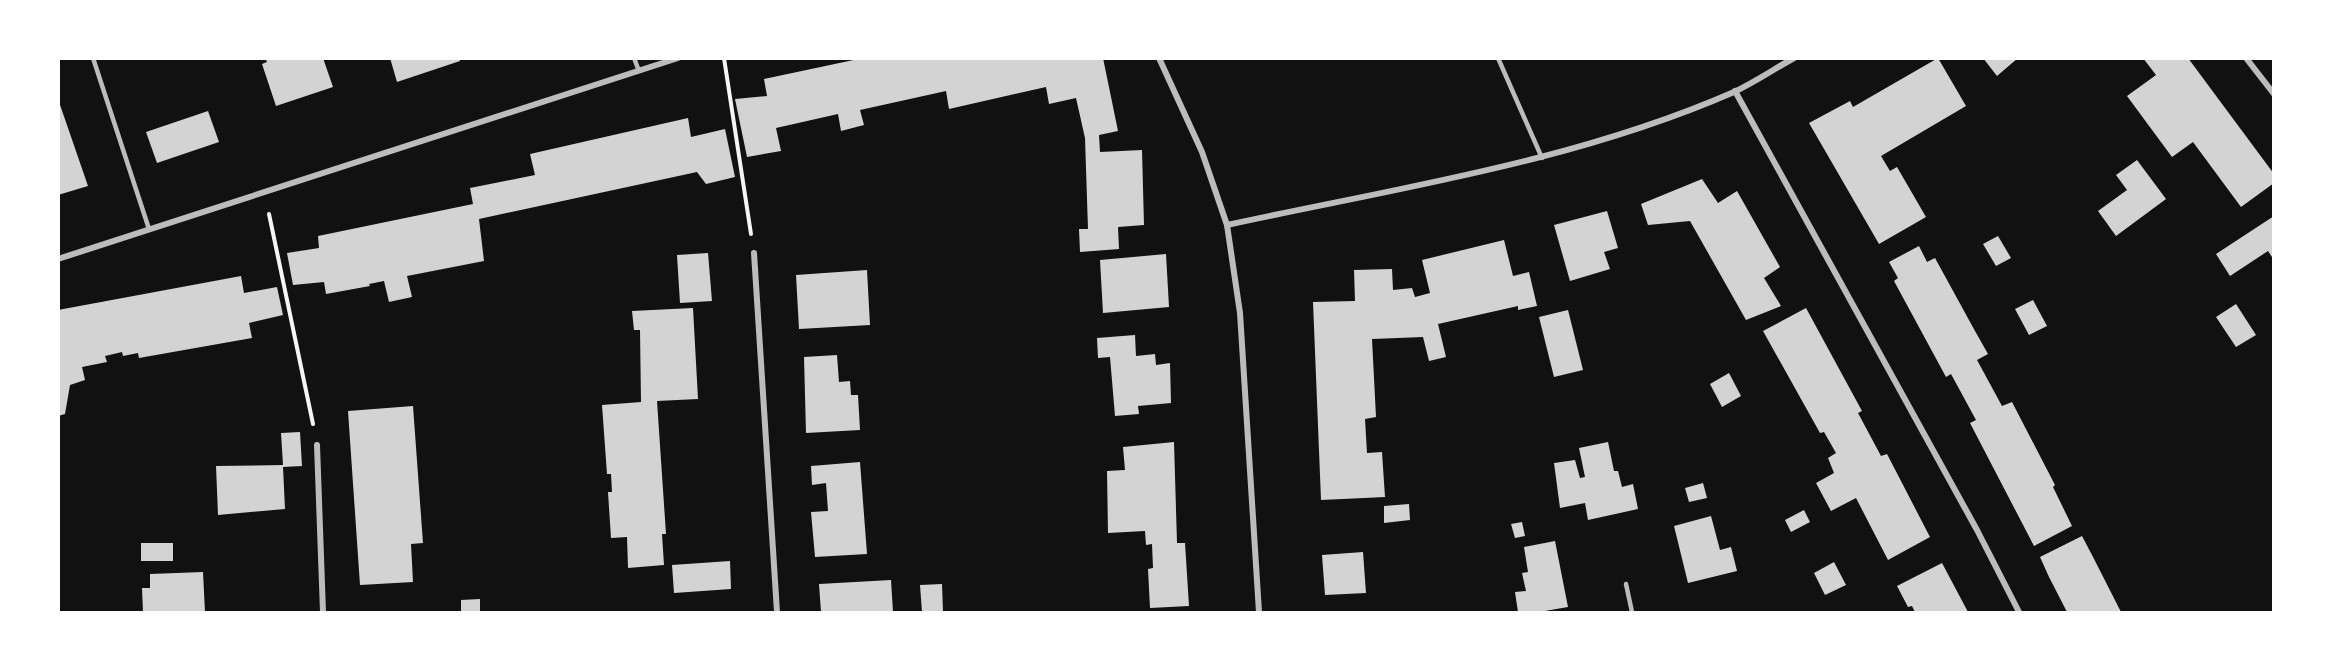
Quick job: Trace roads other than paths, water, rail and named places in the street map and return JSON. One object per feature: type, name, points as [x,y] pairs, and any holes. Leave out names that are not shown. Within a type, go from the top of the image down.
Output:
[{"type":"street","points":[[58,259],[678,58]]},
{"type":"street","points":[[1159,58],[1202,152],[1227,225],[1240,313],[1259,612]]},
{"type":"street","points":[[1227,225],[1542,158],[1632,130],[1735,91],[1794,58]]},
{"type":"street","points":[[2246,58],[2274,94]]},
{"type":"street","points":[[1735,91],[1977,530],[2019,612]]},
{"type":"street","points":[[754,253],[777,612]]},
{"type":"street","points":[[317,445],[323,612]]},
{"type":"lane","points":[[93,58],[149,229]]},
{"type":"lane","points":[[634,58],[639,71]]},
{"type":"lane","points":[[1498,58],[1542,158]]},
{"type":"lane","points":[[1626,584],[1632,612]]}]
